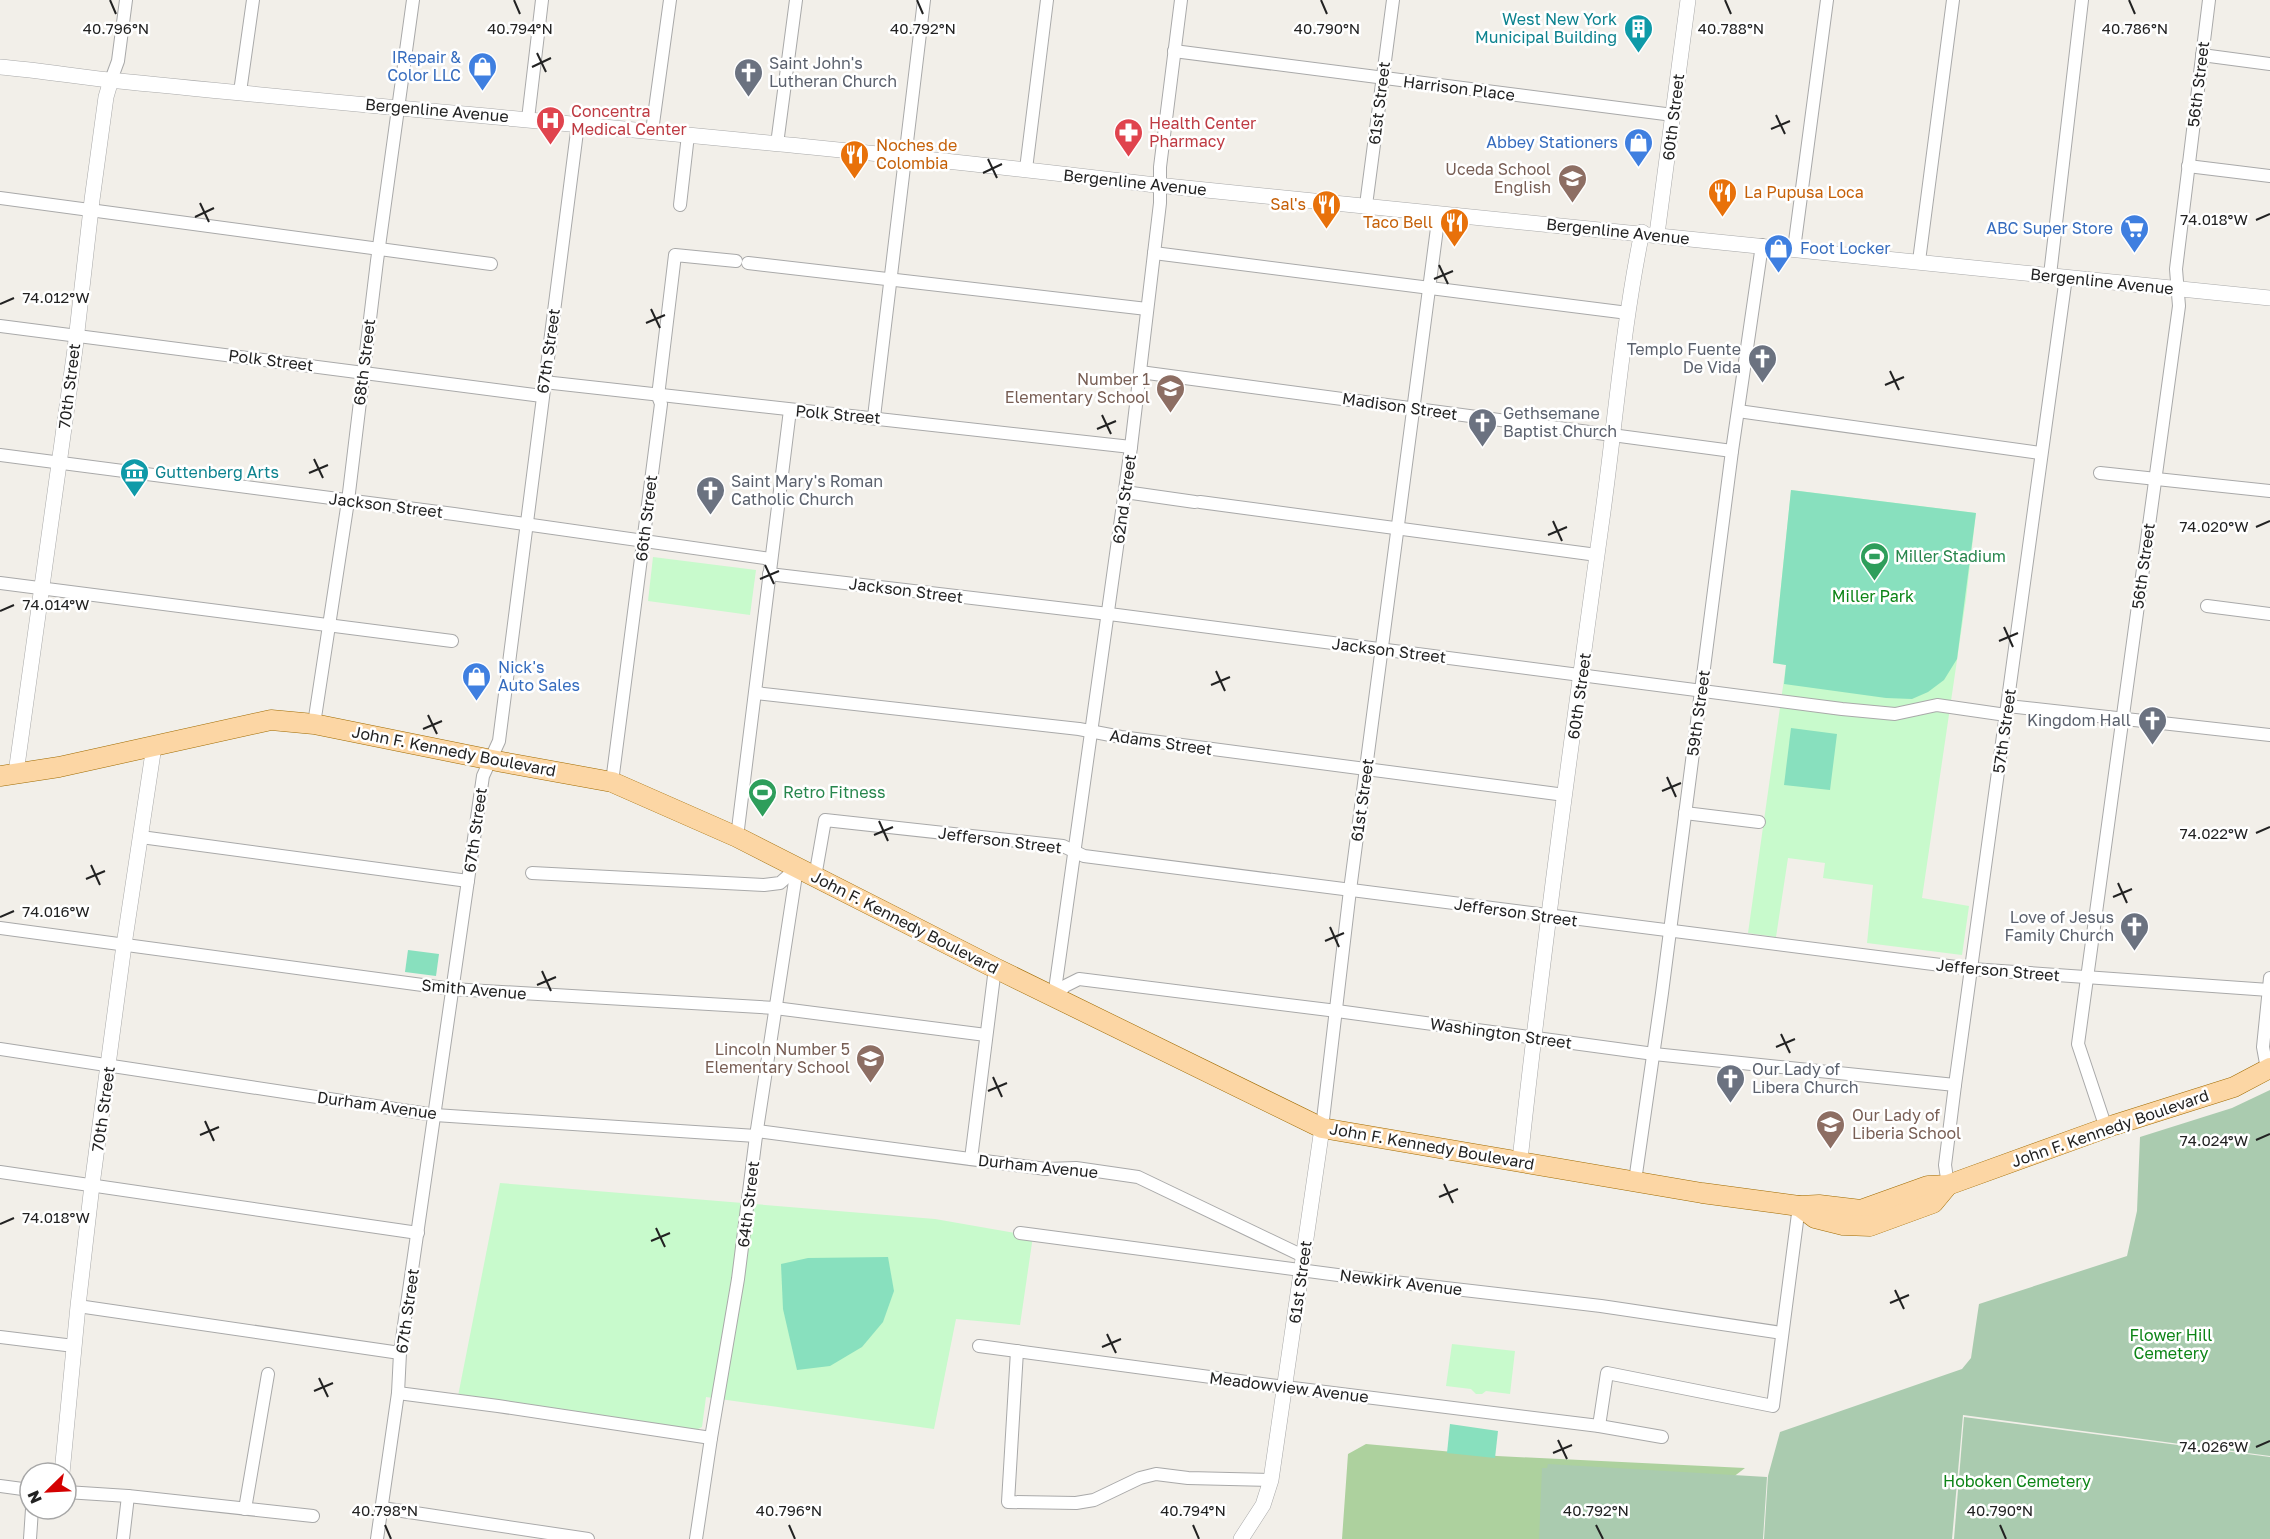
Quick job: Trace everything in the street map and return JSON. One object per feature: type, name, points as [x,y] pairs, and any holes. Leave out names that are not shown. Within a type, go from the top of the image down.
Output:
[{"type":"main road","name":"John F. Kennedy Boulevard","points":[[8,774],[59,766],[271,720],[314,724],[489,760],[612,782],[737,837],[1224,1082],[1322,1128],[1799,1206],[1819,1204],[1861,1210],[1928,1186],[1948,1185],[2106,1128],[2234,1087],[2269,1068]]},
{"type":"street","name":"70th Street","points":[[8,774],[41,588],[106,97],[118,61],[126,0]]},
{"type":"street","points":[[240,92],[253,0]]},
{"type":"street","name":"68th Street","points":[[314,724],[348,501],[379,248],[413,0]]},
{"type":"street","points":[[528,119],[542,0]]},
{"type":"street","points":[[652,131],[670,0]]},
{"type":"street","points":[[777,144],[796,0]]},
{"type":"street","points":[[874,417],[924,0]]},
{"type":"street","points":[[1026,169],[1047,0]]},
{"type":"street","name":"62nd Street","points":[[1054,997],[1131,447],[1154,254],[1160,167],[1181,0]]},
{"type":"street","name":"61st Street","points":[[1366,205],[1393,0]]},
{"type":"street","name":"60th Street","points":[[1520,1160],[1549,917],[1614,435],[1628,313],[1649,233],[1673,115],[1688,0]]},
{"type":"street","points":[[1794,249],[1827,0]]},
{"type":"street","points":[[1919,261],[1953,0]]},
{"type":"street","points":[[2050,275],[2082,0]]},
{"type":"street","name":"56th Street","points":[[2106,1128],[2078,1044],[2179,306],[2176,269],[2209,0]]},
{"type":"street","name":"Harrison Place","points":[[1174,51],[1673,115]]},
{"type":"street","points":[[2202,56],[2270,64]]},
{"type":"street","name":"Bergenline Avenue","points":[[0,66],[111,80],[652,131],[2270,298]]},
{"type":"street","name":"67th Street","points":[[377,1539],[398,1393],[400,1353],[483,776],[499,741],[578,124]]},
{"type":"street","points":[[680,205],[688,135]]},
{"type":"street","points":[[2188,166],[2270,176]]},
{"type":"street","points":[[0,198],[491,264]]},
{"type":"street","name":"61st Street","points":[[1241,1539],[1263,1504],[1271,1480],[1285,1387],[1322,1128],[1350,890],[1439,213]]},
{"type":"street","name":"59th Street","points":[[1635,1181],[1654,1054],[1732,451],[1762,245]]},
{"type":"street","points":[[1154,254],[1628,313]]},
{"type":"street","name":"66th Street","points":[[612,782],[661,404],[658,396],[675,255],[889,280]]},
{"type":"street","name":"57th Street","points":[[1948,1185],[1945,1165],[2040,453],[2066,277]]},
{"type":"street","points":[[889,280],[1147,309]]},
{"type":"street","name":"Polk Street","points":[[0,326],[542,396]]},
{"type":"street","name":"Madison Street","points":[[1140,372],[1732,451]]},
{"type":"street","name":"Polk Street","points":[[544,382],[1131,447]]},
{"type":"street","points":[[737,837],[790,410]]},
{"type":"street","points":[[1738,411],[2040,453]]},
{"type":"street","name":"Jackson Street","points":[[0,455],[644,540],[771,560]]},
{"type":"street","points":[[2100,473],[2270,491]]},
{"type":"street","points":[[1125,492],[1597,555]]},
{"type":"street","name":"Jackson Street","points":[[769,574],[1108,614],[1701,692],[1895,714],[1937,705],[2123,719],[2270,735]]},
{"type":"street","points":[[0,582],[453,641]]},
{"type":"street","points":[[2207,606],[2270,614]]},
{"type":"street","name":"Adams Street","points":[[756,693],[1079,729],[1366,771],[1565,795]]},
{"type":"street","name":"70th Street","points":[[63,1461],[92,1185],[124,945],[154,746]]},
{"type":"street","points":[[1685,813],[1759,822]]},
{"type":"street","name":"Jefferson Street","points":[[815,877],[825,820],[1063,846],[1084,856],[1549,917],[1972,969],[2086,977],[2269,984]]},
{"type":"street","points":[[141,837],[468,881]]},
{"type":"street","points":[[532,873],[764,885],[780,883],[797,868]]},
{"type":"street","name":"64th Street","points":[[696,1539],[738,1279],[756,1134],[797,868]]},
{"type":"street","name":"Smith Avenue","points":[[0,928],[452,989],[775,1008],[986,1035]]},
{"type":"street","points":[[971,1159],[995,968]]},
{"type":"street","name":"Washington Street","points":[[1054,997],[1065,986],[1079,979],[1654,1054],[1956,1085]]},
{"type":"street","points":[[2269,984],[2264,1047],[2269,1068]]},
{"type":"street","name":"Durham Avenue","points":[[0,1049],[435,1115],[756,1134],[1046,1169],[1076,1168],[1137,1177],[1303,1263]]},
{"type":"street","points":[[0,1172],[418,1233]]},
{"type":"street","points":[[1599,1426],[1607,1373],[1773,1406],[1799,1206]]},
{"type":"street","name":"Newkirk Avenue","points":[[1020,1233],[1303,1263],[1782,1333]]},
{"type":"street","points":[[78,1306],[400,1353]]},
{"type":"street","points":[[0,1337],[74,1347]]},
{"type":"street","name":"Meadowview Avenue","points":[[978,1346],[1599,1426],[1662,1437]]},
{"type":"street","points":[[1017,1351],[1008,1502],[1076,1503],[1094,1500],[1140,1478],[1156,1474],[1188,1478],[1271,1480]]},
{"type":"street","points":[[245,1509],[267,1374]]},
{"type":"street","points":[[398,1393],[711,1438]]},
{"type":"street","points":[[0,1486],[18,1488]]},
{"type":"street","points":[[78,1493],[313,1516]]},
{"type":"street","points":[[123,1539],[128,1496]]},
{"type":"street","points":[[382,1508],[588,1539]]},
{"type":"street","points":[[30,1521],[30,1539]]},
{"type":"green space","name":"Miller Park","points":[[1791,490],[1976,513],[1966,599],[1922,898],[1969,906],[1962,955],[1867,943],[1873,885],[1823,878],[1825,863],[1788,858],[1776,937],[1748,933],[1786,665],[1773,663]]},
{"type":"green space","name":"Miller Stadium","points":[[1791,490],[1976,513],[1957,659],[1944,680],[1928,692],[1912,699],[1886,698],[1784,684],[1786,665],[1773,663]]},
{"type":"green space","points":[[653,557],[756,570],[750,615],[648,601]]},
{"type":"green space","points":[[1791,728],[1837,734],[1830,790],[1784,785]]},
{"type":"green space","points":[[408,950],[439,954],[436,976],[405,972]]},
{"type":"green space","name":"Flower Hill Cemetery","points":[[2270,1090],[2270,1456],[1963,1415],[1952,1539],[1764,1539],[1768,1476],[1780,1432],[1962,1369],[1971,1358],[1979,1304],[2127,1256],[2137,1211],[2140,1137],[2232,1108]]},
{"type":"green space","points":[[500,1183],[935,1219],[1033,1236],[1020,1325],[956,1319],[934,1429],[706,1397],[702,1427],[696,1430],[458,1396]]},
{"type":"green space","points":[[888,1257],[894,1291],[883,1322],[862,1347],[830,1366],[797,1370],[783,1309],[781,1264],[808,1258]]},
{"type":"green space","points":[[1452,1344],[1515,1351],[1510,1394],[1486,1391],[1476,1394],[1471,1389],[1446,1386]]},
{"type":"green space","name":"Hoboken Cemetery","points":[[1964,1417],[2270,1457],[2270,1539],[1954,1539]]},
{"type":"green space","points":[[1450,1424],[1498,1431],[1495,1458],[1447,1453]]},
{"type":"green space","points":[[1366,1444],[1497,1456],[1745,1468],[1652,1539],[1342,1539],[1348,1454]]},
{"type":"green space","points":[[1548,1464],[1767,1477],[1763,1539],[1539,1539],[1542,1468],[1547,1468]]},
{"type":"place","name":"West New York Municipal Building","points":[[1638,54]]},
{"type":"place","name":"IRepair & Color LLC","points":[[482,92]]},
{"type":"place","name":"Saint John's Lutheran Church","points":[[748,98]]},
{"type":"place","name":"Concentra Medical Center","points":[[550,146]]},
{"type":"place","name":"Health Center Pharmacy","points":[[1128,158]]},
{"type":"place","name":"Abbey Stationers","points":[[1639,168]]},
{"type":"place","name":"Noches de Colombia","points":[[855,180]]},
{"type":"place","name":"Uceda School English","points":[[1572,204]]},
{"type":"place","name":"La Pupusa Loca","points":[[1723,218]]},
{"type":"place","name":"Sal's","points":[[1327,230]]},
{"type":"place","name":"Taco Bell","points":[[1454,248]]},
{"type":"place","name":"ABC Super Store","points":[[2134,254]]},
{"type":"place","name":"Foot Locker","points":[[1779,274]]},
{"type":"place","name":"Templo Fuente De Vida","points":[[1762,384]]},
{"type":"place","name":"Number 1 Elementary School","points":[[1171,414]]},
{"type":"place","name":"Gethsemane Baptist Church","points":[[1482,448]]},
{"type":"place","name":"Guttenberg Arts","points":[[134,498]]},
{"type":"place","name":"Saint Mary's Roman Catholic Church","points":[[710,516]]},
{"type":"place","name":"Miller Stadium","points":[[1874,582]]},
{"type":"place","name":"Nick's Auto Sales","points":[[477,702]]},
{"type":"place","name":"Kingdom Hall","points":[[2152,746]]},
{"type":"place","name":"Retro Fitness","points":[[762,818]]},
{"type":"place","name":"Love of Jesus Family Church","points":[[2135,952]]},
{"type":"place","name":"Lincoln Number 5 Elementary School","points":[[871,1084]]},
{"type":"place","name":"Our Lady of Libera Church","points":[[1731,1104]]},
{"type":"place","name":"Our Lady of Liberia School","points":[[1831,1150]]}]
